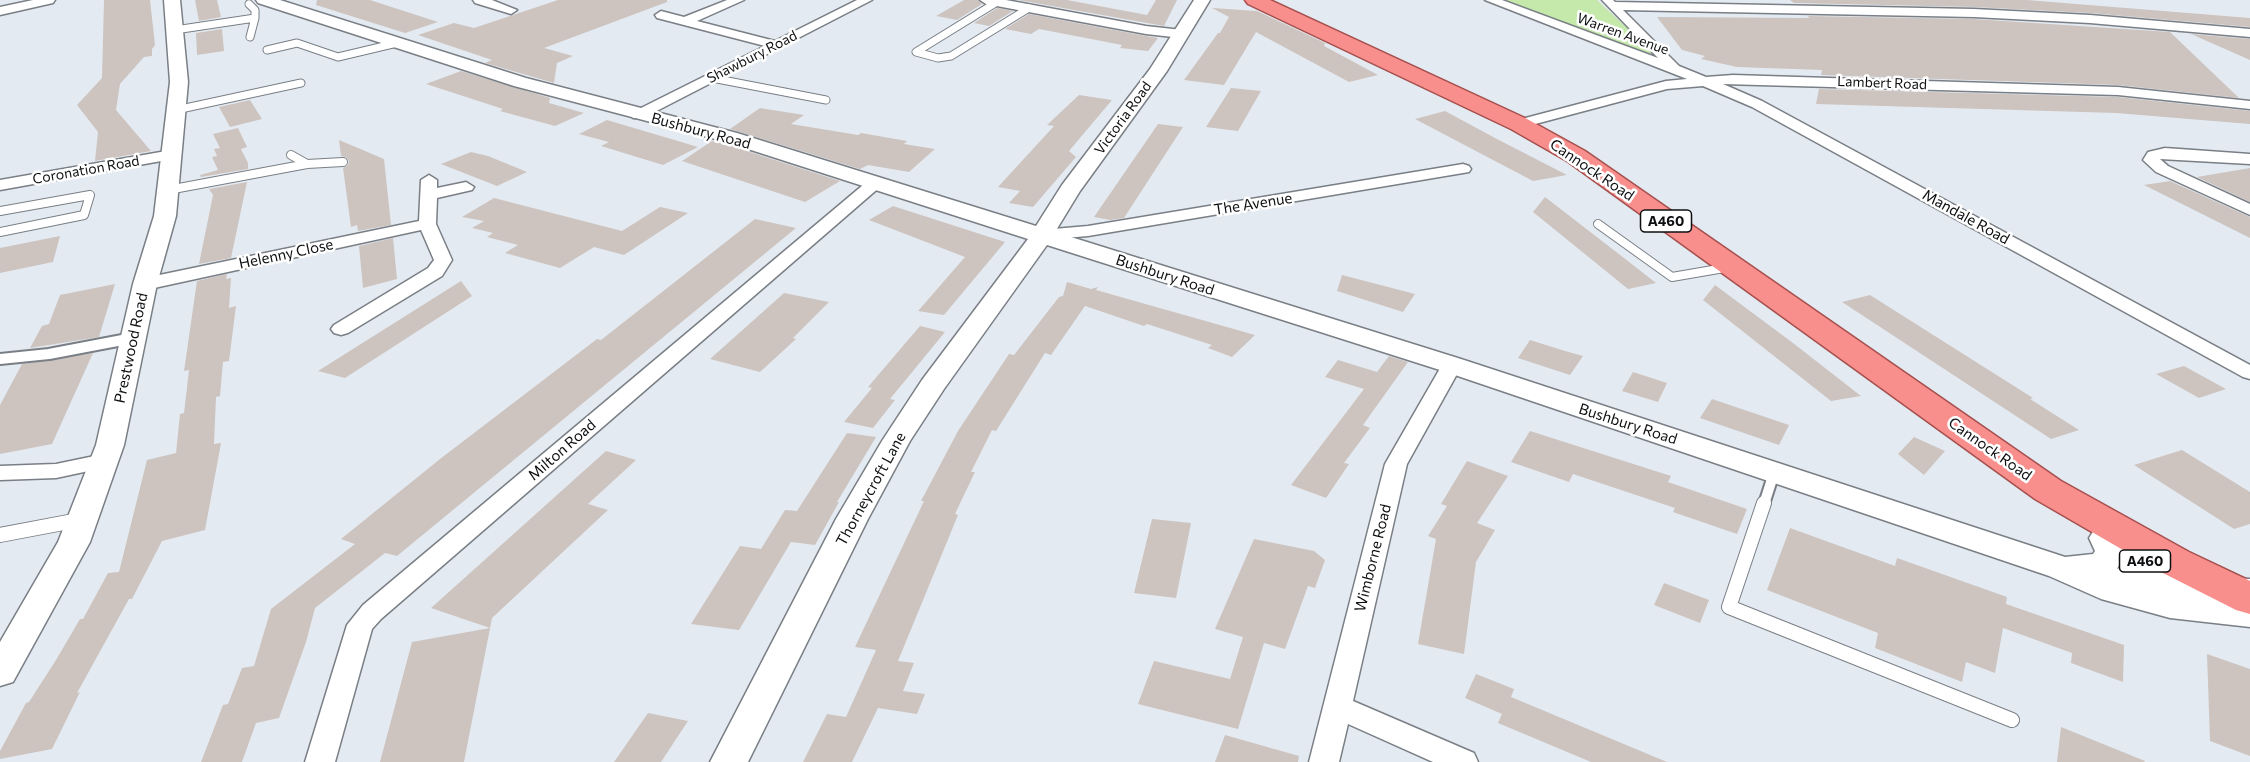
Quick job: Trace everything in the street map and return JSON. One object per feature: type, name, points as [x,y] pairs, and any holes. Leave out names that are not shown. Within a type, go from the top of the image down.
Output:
[{"type":"highway","name":"Cannock Road","points":[[1256,0],[1519,124],[1576,156],[2048,490],[2105,538],[2192,588],[2246,604]]},
{"type":"highway","name":"Cannock Road","points":[[2048,490],[2246,604]]},
{"type":"street","points":[[0,11],[49,0]]},
{"type":"street","name":"Prestwood Road","points":[[0,672],[74,542],[110,445],[145,284],[165,216],[179,82],[172,0]]},
{"type":"street","points":[[685,21],[738,0]]},
{"type":"street","name":"Shawbury Road","points":[[638,115],[866,0]]},
{"type":"street","name":"Victoria Road","points":[[1042,235],[1070,190],[1130,111],[1202,0]]},
{"type":"street","name":"Warren Avenue","points":[[1491,0],[1678,70]]},
{"type":"street","points":[[490,1],[511,10]]},
{"type":"street","points":[[991,1],[1146,30],[1182,34]]},
{"type":"street","name":"Bushbury Road","points":[[256,2],[520,82],[638,115],[730,137],[1042,235],[1452,365],[2061,568],[2113,590],[2170,606],[2246,604]]},
{"type":"street","points":[[1610,3],[1678,70]]},
{"type":"street","points":[[1610,3],[1974,13],[2091,19],[2250,33]]},
{"type":"street","points":[[661,15],[776,45]]},
{"type":"street","name":"Mandale Road","points":[[1678,70],[1756,104],[1816,135],[2241,362],[2250,373]]},
{"type":"street","name":"Lambert Road","points":[[1519,124],[1666,85],[1704,81],[1824,82],[2118,91],[2250,105]]},
{"type":"street","points":[[2250,159],[2165,153],[2154,155],[2151,160],[2162,169],[2250,210]]},
{"type":"street","name":"Coronation Road","points":[[0,185],[172,155]]},
{"type":"street","name":"The Avenue","points":[[1042,235],[1088,231],[1463,169]]},
{"type":"street","name":"Milton Road","points":[[320,762],[360,625],[372,612],[874,183]]},
{"type":"street","points":[[341,329],[435,272],[443,261],[427,224],[428,187],[466,187]]},
{"type":"street","name":"Helenny Close","points":[[145,284],[427,224]]},
{"type":"street","name":"Thorneycroft Lane","points":[[729,762],[852,519],[896,441],[932,386],[1025,262],[1042,235]]},
{"type":"street","name":"Wimborne Road","points":[[1324,762],[1396,464],[1452,365]]},
{"type":"street","points":[[0,473],[56,471],[104,461]]},
{"type":"street","points":[[2061,568],[2103,565],[2111,551],[2105,538]]},
{"type":"street","name":"Bushbury Road","points":[[2061,568],[2192,588]]},
{"type":"street","points":[[1337,707],[1464,762]]},
{"type":"lane","points":[[991,1],[916,52],[938,58],[951,56],[1029,8]]},
{"type":"lane","points":[[250,37],[256,2]]},
{"type":"lane","points":[[175,30],[255,18]]},
{"type":"lane","points":[[267,50],[297,43],[338,57],[397,43]]},
{"type":"lane","points":[[712,78],[826,100]]},
{"type":"lane","points":[[177,110],[301,83]]},
{"type":"lane","points":[[291,155],[307,164],[325,168],[343,162]]},
{"type":"lane","points":[[168,190],[307,164]]},
{"type":"lane","points":[[0,212],[90,195],[84,215],[0,232]]},
{"type":"lane","points":[[1598,224],[1672,277],[1730,267]]},
{"type":"lane","points":[[0,359],[49,354],[133,338]]},
{"type":"lane","points":[[1774,473],[1729,608],[2012,720]]},
{"type":"lane","points":[[0,535],[82,519]]},
{"type":"green space","points":[[1503,0],[1597,0],[1655,54],[1643,53]]},
{"type":"building","points":[[104,0],[150,0],[155,45],[152,49],[152,56],[144,57],[120,84],[116,110],[151,151],[95,161],[98,132],[77,105],[102,78]]},
{"type":"building","points":[[195,0],[217,0],[221,17],[199,21]]},
{"type":"building","points":[[317,0],[370,0],[438,22],[405,33],[316,5]]},
{"type":"building","points":[[558,0],[667,0],[667,2],[544,48],[573,56],[557,63],[554,83],[485,63],[492,60],[418,35],[454,23],[474,28]]},
{"type":"building","points":[[964,0],[978,0],[982,4],[957,20],[936,16]]},
{"type":"building","points":[[1018,0],[1067,0],[1147,15],[1156,0],[1177,0],[1164,26]]},
{"type":"building","points":[[1790,0],[2027,0],[2250,18],[2250,27],[2090,13],[1974,7],[1794,3]]},
{"type":"building","points":[[997,8],[1013,11],[989,26],[974,23]]},
{"type":"building","points":[[1212,8],[1257,11],[1325,43],[1324,46],[1378,75],[1349,82],[1256,32],[1224,85],[1184,80],[1220,33],[1229,17]]},
{"type":"building","points":[[1029,14],[1158,38],[1148,51],[1120,48],[1122,45],[1039,29],[1031,34],[1005,29]]},
{"type":"building","points":[[1807,16],[1974,19],[2170,32],[2239,98],[2118,85],[1821,75],[1822,70],[1737,67],[1701,59],[1705,56],[1682,50],[1657,17],[1810,18]]},
{"type":"building","points":[[222,29],[224,51],[197,55],[196,33]]},
{"type":"building","points":[[2191,34],[2250,39],[2250,60]]},
{"type":"building","points":[[461,71],[550,98],[549,103],[584,113],[555,126],[500,111],[503,109],[426,84]]},
{"type":"building","points":[[1231,88],[1261,91],[1238,131],[1206,127]]},
{"type":"building","points":[[1819,89],[2118,97],[2250,111],[2250,124],[2116,113],[1816,104]]},
{"type":"building","points":[[1079,95],[1112,100],[1069,151],[1076,157],[1033,207],[1009,203],[1020,191],[998,187],[1054,126],[1047,125]]},
{"type":"building","points":[[250,100],[262,119],[230,127],[219,107]]},
{"type":"building","points":[[760,108],[804,115],[791,124],[858,135],[861,133],[907,141],[904,144],[935,149],[909,172],[868,165],[860,169],[730,129]]},
{"type":"building","points":[[1445,111],[1567,175],[1533,181],[1415,119]]},
{"type":"building","points":[[607,120],[698,147],[663,165],[601,146],[609,142],[579,134]]},
{"type":"building","points":[[1158,124],[1183,127],[1124,218],[1110,220],[1094,217]]},
{"type":"building","points":[[238,128],[247,147],[241,149],[248,163],[248,169],[201,177],[200,175],[218,170],[212,157],[217,156],[214,149],[220,148],[213,134]]},
{"type":"building","points":[[339,140],[384,159],[391,225],[358,231],[357,225],[351,227],[343,168],[348,165],[349,161],[346,157],[341,156]]},
{"type":"building","points":[[712,141],[840,181],[805,202],[682,161]]},
{"type":"building","points":[[471,152],[488,156],[527,172],[497,186],[441,164]]},
{"type":"building","points":[[2250,168],[2250,202],[2197,177]]},
{"type":"building","points":[[2170,181],[2250,217],[2250,238],[2144,185]]},
{"type":"building","points":[[247,182],[231,258],[199,264],[213,195],[209,189]]},
{"type":"building","points":[[1545,197],[1656,283],[1628,289],[1533,212]]},
{"type":"building","points":[[494,198],[622,231],[660,207],[688,213],[624,255],[594,247],[560,268],[505,253],[518,245],[487,237],[493,233],[472,228],[484,221],[462,217]]},
{"type":"building","points":[[893,206],[1005,242],[944,315],[918,311],[965,257],[869,220]]},
{"type":"building","points":[[755,219],[796,228],[397,556],[385,553],[315,608],[306,642],[279,718],[256,723],[242,762],[201,762],[223,705],[228,704],[242,668],[254,666],[271,609],[355,544],[341,539],[440,459],[597,339],[601,340]]},
{"type":"building","points":[[60,236],[53,262],[0,273],[0,248]]},
{"type":"building","points":[[393,238],[397,279],[363,288],[359,246]]},
{"type":"building","points":[[227,274],[226,279],[231,278],[229,308],[236,306],[229,361],[223,362],[220,396],[216,397],[214,444],[221,443],[205,530],[162,541],[132,599],[129,599],[77,693],[80,692],[52,749],[0,759],[0,751],[26,703],[29,702],[56,660],[80,619],[83,619],[108,573],[119,572],[147,460],[176,453],[180,414],[184,413],[189,370],[184,371],[197,281]]},
{"type":"building","points":[[1342,275],[1415,294],[1403,312],[1337,291]]},
{"type":"building","points":[[461,281],[472,296],[345,378],[318,371]]},
{"type":"building","points":[[1067,282],[1091,289],[1098,287],[1096,290],[1255,335],[1232,357],[1208,348],[1212,345],[1085,306],[1051,355],[1045,353],[996,431],[992,430],[971,472],[975,472],[955,514],[958,515],[898,661],[914,663],[903,691],[925,694],[917,714],[878,708],[852,762],[803,762],[827,714],[846,717],[876,650],[855,647],[924,501],[921,501],[958,431],[1009,354],[1014,355],[1059,297],[1063,296]]},
{"type":"building","points":[[115,284],[99,337],[30,348],[42,326],[49,324],[60,295]]},
{"type":"building","points":[[1715,285],[1861,396],[1831,401],[1703,300]]},
{"type":"building","points":[[784,293],[829,302],[793,338],[796,339],[760,372],[710,359]]},
{"type":"building","points":[[1870,295],[2033,398],[2030,399],[2079,430],[2051,439],[1842,302]]},
{"type":"building","points":[[920,326],[945,332],[890,399],[895,400],[873,428],[844,422],[872,388],[868,387]]},
{"type":"building","points":[[1530,340],[1583,356],[1570,375],[1518,358]]},
{"type":"building","points":[[93,353],[52,444],[0,454],[0,405],[22,364]]},
{"type":"building","points":[[1389,356],[1408,362],[1363,425],[1370,428],[1344,463],[1349,464],[1326,498],[1291,485],[1364,389],[1325,377],[1338,360],[1377,372]]},
{"type":"building","points":[[2184,366],[2226,389],[2199,398],[2156,374]]},
{"type":"building","points":[[1633,372],[1667,383],[1658,402],[1622,391]]},
{"type":"building","points":[[1712,399],[1789,425],[1779,445],[1700,418]]},
{"type":"building","points":[[1530,431],[1671,476],[1668,482],[1747,509],[1737,534],[1673,512],[1675,508],[1573,474],[1569,482],[1511,462]]},
{"type":"building","points":[[847,433],[876,437],[837,502],[839,502],[815,545],[791,542],[739,630],[691,624],[740,546],[761,549],[785,510],[797,511]]},
{"type":"building","points":[[1914,437],[1945,451],[1924,475],[1898,454]]},
{"type":"building","points":[[2182,450],[2250,492],[2250,524],[2234,529],[2134,465]]},
{"type":"building","points":[[606,451],[636,460],[588,504],[608,510],[492,618],[464,762],[380,762],[412,642],[490,628],[431,608]]},
{"type":"building","points":[[1467,461],[1508,476],[1477,523],[1495,530],[1476,562],[1464,654],[1418,644],[1436,539],[1428,536],[1447,506],[1441,504]]},
{"type":"building","points":[[1152,519],[1191,523],[1176,598],[1134,593]]},
{"type":"building","points":[[1790,528],[1895,566],[1897,558],[2007,597],[2006,604],[2124,645],[2123,682],[2071,663],[2072,653],[2003,628],[1995,673],[1966,662],[1962,682],[1875,648],[1878,633],[1767,590]]},
{"type":"building","points":[[1254,539],[1314,551],[1325,560],[1315,588],[1308,586],[1285,649],[1264,643],[1238,729],[1138,704],[1154,661],[1230,679],[1243,637],[1215,629]]},
{"type":"building","points":[[1664,583],[1709,600],[1700,623],[1654,605]]},
{"type":"building","points":[[2207,654],[2250,669],[2250,756],[2210,741]]},
{"type":"building","points":[[1476,674],[1514,689],[1511,697],[1667,762],[1591,762],[1498,723],[1502,714],[1465,698]]},
{"type":"building","points":[[648,713],[688,721],[661,762],[614,762]]},
{"type":"building","points":[[2061,727],[2145,761],[2057,762]]},
{"type":"building","points":[[1225,735],[1299,756],[1298,762],[1215,762]]}]
